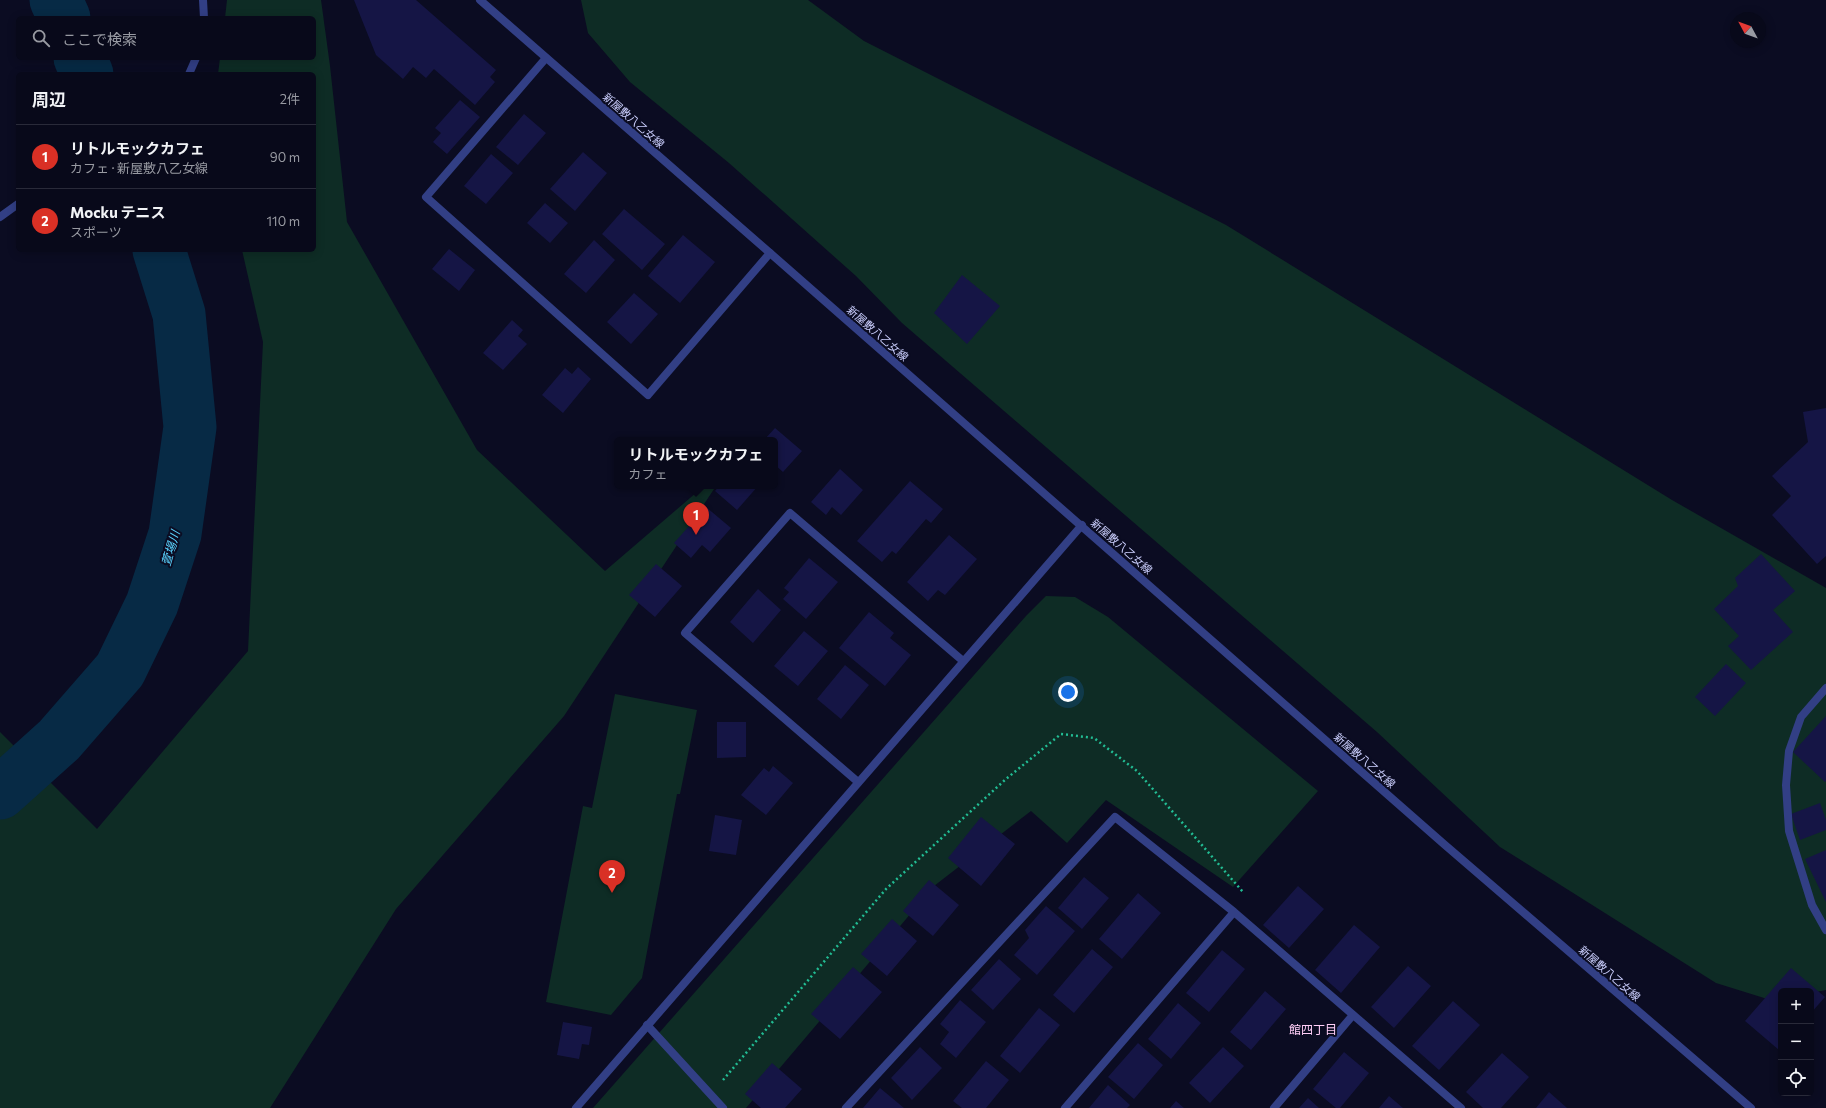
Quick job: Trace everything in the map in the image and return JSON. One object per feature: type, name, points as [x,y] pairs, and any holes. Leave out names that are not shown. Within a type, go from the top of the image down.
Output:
[{"type":"street","points":[[203,0],[204,16]]},
{"type":"street","name":"新屋敷八乙女線","points":[[480,0],[1082,525],[1445,845],[1750,1108]]},
{"type":"street","points":[[546,58],[426,197],[648,395],[770,253]]},
{"type":"street","points":[[190,72],[195,60]]},
{"type":"street","points":[[0,217],[16,205]]},
{"type":"street","points":[[858,782],[685,633],[790,513],[963,661]]},
{"type":"street","points":[[576,1108],[1082,525]]},
{"type":"street","points":[[1826,688],[1801,716],[1789,751],[1786,785],[1789,831],[1812,905],[1826,930]]},
{"type":"street","points":[[846,1108],[1115,817],[1234,912],[1461,1108]]},
{"type":"street","points":[[1065,1108],[1234,912]]},
{"type":"street","points":[[1274,1108],[1353,1015]]},
{"type":"street","points":[[647,1025],[710,1096],[723,1108]]},
{"type":"path","points":[[710,1096],[886,889],[1006,779],[1060,734],[1094,738],[1137,771],[1246,895],[1234,912]]},
{"type":"green space","points":[[227,0],[321,0],[330,66],[347,222],[477,450],[605,571],[701,489],[714,489],[564,716],[396,909],[270,1108],[0,1108],[0,732],[97,829],[248,651],[263,342],[242,252],[316,252],[316,72],[218,72],[220,60],[316,60],[316,16],[225,16]]},
{"type":"green space","points":[[581,0],[808,0],[864,41],[1226,225],[1672,500],[1826,588],[1826,990],[1814,992],[1814,988],[1778,988],[1777,1002],[1716,983],[1500,847],[1377,732],[902,323],[856,276],[729,163],[630,82],[588,33]]},
{"type":"green space","points":[[1046,596],[1075,597],[1108,617],[1318,791],[1233,887],[1106,800],[1067,843],[1031,811],[934,886],[746,1108],[593,1108],[1026,616]]},
{"type":"green space","points":[[615,694],[697,710],[680,794],[677,794],[642,978],[611,1015],[546,1002],[583,806],[592,808]]},
{"type":"building","points":[[354,0],[416,0],[496,70],[490,77],[495,82],[475,105],[434,69],[426,78],[413,67],[403,79],[376,55]]},
{"type":"building","points":[[460,100],[480,117],[447,154],[433,142],[441,133],[435,128]]},
{"type":"building","points":[[524,114],[546,133],[518,165],[496,147]]},
{"type":"building","points":[[583,152],[607,173],[575,211],[550,189]]},
{"type":"building","points":[[491,154],[513,173],[486,204],[464,186]]},
{"type":"building","points":[[545,203],[568,223],[550,243],[527,223]]},
{"type":"building","points":[[624,209],[665,244],[642,270],[602,234]]},
{"type":"building","points":[[683,235],[715,262],[680,303],[648,276]]},
{"type":"building","points":[[594,240],[615,260],[586,293],[564,274]]},
{"type":"building","points":[[449,249],[475,270],[459,291],[432,269]]},
{"type":"building","points":[[962,275],[1000,306],[967,344],[934,313]]},
{"type":"building","points":[[634,293],[658,314],[631,344],[607,322]]},
{"type":"building","points":[[512,320],[523,330],[518,336],[527,344],[503,370],[483,353]]},
{"type":"building","points":[[578,367],[591,379],[563,413],[542,395],[565,368],[572,374]]},
{"type":"building","points":[[1826,408],[1826,556],[1817,564],[1772,515],[1791,496],[1772,476],[1808,442],[1803,412]]},
{"type":"building","points":[[775,428],[802,451],[783,472],[778,468],[778,437],[767,437]]},
{"type":"building","points":[[840,469],[863,490],[841,515],[832,507],[826,515],[811,502]]},
{"type":"building","points":[[910,481],[943,509],[931,523],[926,519],[896,554],[892,551],[882,562],[857,541]]},
{"type":"building","points":[[717,489],[755,489],[737,510],[715,491]]},
{"type":"building","points":[[706,507],[731,528],[710,552],[702,545],[691,558],[674,543]]},
{"type":"building","points":[[949,535],[977,559],[945,595],[938,590],[928,601],[907,582]]},
{"type":"building","points":[[1761,554],[1795,591],[1773,610],[1793,632],[1751,670],[1728,646],[1739,636],[1714,609],[1738,586],[1735,578]]},
{"type":"building","points":[[809,558],[838,582],[806,619],[783,599],[789,592],[784,588]]},
{"type":"building","points":[[656,564],[682,586],[655,617],[629,595]]},
{"type":"building","points":[[758,589],[781,610],[753,643],[730,622]]},
{"type":"building","points":[[869,612],[894,633],[890,638],[911,655],[885,686],[839,648]]},
{"type":"building","points":[[804,631],[828,651],[798,686],[774,666]]},
{"type":"building","points":[[1726,664],[1746,683],[1715,716],[1695,697]]},
{"type":"building","points":[[845,665],[869,685],[841,719],[817,699]]},
{"type":"building","points":[[1826,716],[1826,781],[1825,782],[1793,752]]},
{"type":"building","points":[[717,722],[746,722],[746,757],[717,758]]},
{"type":"building","points":[[773,766],[793,783],[766,815],[741,795],[764,768],[769,772]]},
{"type":"building","points":[[1820,803],[1826,820],[1826,830],[1800,840],[1791,814]]},
{"type":"building","points":[[715,815],[742,820],[736,855],[709,851]]},
{"type":"building","points":[[981,817],[1015,844],[981,886],[948,858]]},
{"type":"building","points":[[1826,850],[1826,902],[1805,859]]},
{"type":"building","points":[[1084,877],[1109,898],[1082,929],[1058,908]]},
{"type":"building","points":[[929,880],[959,905],[933,936],[903,911]]},
{"type":"building","points":[[1298,886],[1324,909],[1289,948],[1263,925]]},
{"type":"building","points":[[1138,893],[1161,913],[1122,959],[1099,939]]},
{"type":"building","points":[[1046,906],[1075,931],[1037,975],[1014,955],[1029,938],[1025,930]]},
{"type":"building","points":[[892,919],[917,941],[887,976],[861,954]]},
{"type":"building","points":[[1354,925],[1380,947],[1341,993],[1315,970]]},
{"type":"building","points":[[1092,949],[1113,967],[1074,1013],[1053,995]]},
{"type":"building","points":[[1222,950],[1245,969],[1209,1012],[1186,993]]},
{"type":"building","points":[[999,959],[1021,979],[993,1010],[971,990]]},
{"type":"building","points":[[1408,966],[1431,986],[1394,1028],[1371,1007]]},
{"type":"building","points":[[853,967],[882,992],[840,1039],[811,1014]]},
{"type":"building","points":[[1791,968],[1825,997],[1814,1010],[1814,988],[1778,988],[1778,1049],[1745,1021]]},
{"type":"building","points":[[1265,991],[1286,1009],[1251,1050],[1230,1032]]},
{"type":"building","points":[[960,1000],[986,1022],[956,1058],[940,1044],[949,1032],[940,1024]]},
{"type":"building","points":[[1453,1001],[1480,1025],[1439,1070],[1412,1046]]},
{"type":"building","points":[[1178,1003],[1201,1023],[1171,1059],[1148,1039]]},
{"type":"building","points":[[1039,1008],[1060,1025],[1020,1073],[1000,1056]]},
{"type":"building","points":[[563,1022],[592,1027],[589,1045],[582,1044],[579,1059],[557,1055]]},
{"type":"building","points":[[1138,1043],[1163,1065],[1134,1099],[1108,1077]]},
{"type":"building","points":[[920,1047],[942,1068],[912,1100],[891,1078]]},
{"type":"building","points":[[1223,1047],[1244,1066],[1210,1103],[1189,1083]]},
{"type":"building","points":[[1344,1052],[1369,1073],[1340,1108],[1336,1108],[1313,1089]]},
{"type":"building","points":[[1502,1053],[1529,1077],[1501,1108],[1483,1108],[1466,1092]]},
{"type":"building","points":[[986,1061],[1009,1080],[986,1108],[962,1108],[953,1101]]},
{"type":"building","points":[[772,1063],[802,1089],[785,1108],[761,1108],[745,1094]]},
{"type":"building","points":[[1108,1085],[1130,1105],[1127,1108],[1089,1108]]},
{"type":"building","points":[[880,1088],[904,1108],[863,1108]]},
{"type":"building","points":[[1549,1092],[1567,1108],[1536,1108]]},
{"type":"building","points":[[1389,1096],[1403,1108],[1379,1108]]},
{"type":"building","points":[[1308,1098],[1319,1108],[1299,1108]]},
{"type":"building","points":[[1176,1101],[1184,1108],[1170,1108]]},
{"type":"waterway","name":"萱場川","points":[[56,0],[63,16]]},
{"type":"waterway","name":"萱場川","points":[[81,60],[86,72]]},
{"type":"waterway","name":"萱場川","points":[[0,793],[59,740],[120,670],[152,604],[175,534],[190,427],[179,314],[160,252]]},
{"type":"place","name":"リトルモックカフェ","points":[[696,535]]},
{"type":"place","name":"Mocku テニス","points":[[612,893]]},
{"type":"district","name":"館四丁目","points":[[1313,1029]]}]
